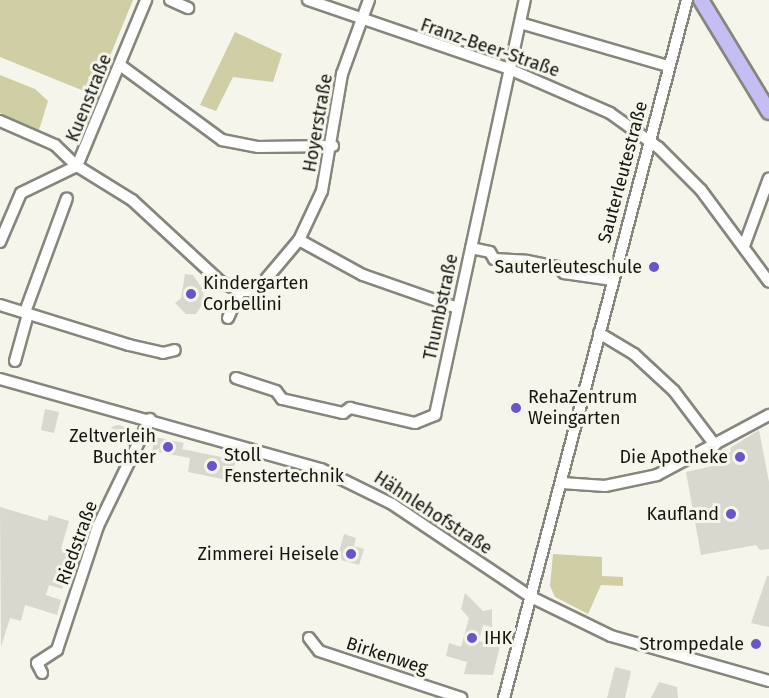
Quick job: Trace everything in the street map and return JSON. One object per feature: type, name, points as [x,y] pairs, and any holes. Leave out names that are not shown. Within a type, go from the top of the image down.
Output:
[{"type":"main road","points":[[701,0],[769,112]]},
{"type":"main road","points":[[712,0],[769,93]]},
{"type":"street","name":"Kuenstraße","points":[[0,242],[21,193],[77,166],[146,0]]},
{"type":"street","points":[[170,0],[188,8]]},
{"type":"street","name":"Franz-Beer-Straße","points":[[308,0],[362,21],[509,69],[610,113],[649,139],[701,190],[769,282]]},
{"type":"street","name":"Hoyerstraße","points":[[240,291],[250,293],[264,284],[299,240],[322,191],[333,146],[342,74],[369,0]]},
{"type":"street","name":"Thumbstraße","points":[[236,378],[276,391],[282,399],[422,423],[436,412],[525,0]]},
{"type":"street","name":"Sauterleutestraße","points":[[504,698],[687,0]]},
{"type":"street","points":[[520,23],[669,66]]},
{"type":"street","points":[[120,65],[222,140],[252,147],[333,146]]},
{"type":"street","points":[[0,121],[55,145],[77,166],[132,200],[213,277],[240,291],[228,318]]},
{"type":"street","points":[[744,246],[769,178]]},
{"type":"street","points":[[15,361],[26,313],[67,198]]},
{"type":"street","points":[[299,240],[363,275],[457,308]]},
{"type":"street","points":[[471,248],[490,252],[494,259],[527,261],[559,267],[564,273],[612,280]]},
{"type":"street","points":[[0,305],[129,345],[164,352],[175,350]]},
{"type":"street","points":[[599,333],[634,354],[674,390],[715,446]]},
{"type":"street","name":"Hähnlehofstraße","points":[[0,379],[278,454],[350,481],[416,518],[531,597],[645,649],[769,681]]},
{"type":"street","points":[[562,483],[628,483],[687,463],[769,415]]},
{"type":"street","name":"Riedstraße","points":[[42,673],[37,663],[57,650],[98,526],[150,419]]},
{"type":"street","name":"Birkenweg","points":[[309,638],[319,651],[460,698]]},
{"type":"green space","points":[[0,0],[133,0],[94,95],[0,57]]},
{"type":"green space","points":[[235,32],[282,54],[273,82],[233,77],[216,111],[200,105]]},
{"type":"green space","points":[[0,75],[35,89],[48,101],[39,130],[0,113]]},
{"type":"green space","points":[[553,554],[602,557],[602,576],[623,577],[623,586],[601,585],[588,614],[555,597],[550,586]]},
{"type":"building","points":[[80,102],[88,105],[79,127],[73,125]]},
{"type":"building","name":"Kindergarten Corbellini","points":[[185,274],[193,275],[203,290],[204,302],[196,314],[186,314],[175,303],[181,298]]},
{"type":"building","points":[[45,409],[59,412],[54,433],[41,430]]},
{"type":"building","points":[[114,425],[122,425],[127,430],[125,441],[114,443],[109,438],[109,430]]},
{"type":"building","name":"Kaufland","points":[[759,430],[769,482],[769,549],[760,550],[756,545],[701,555],[686,472],[717,465],[715,455],[731,452],[730,448]]},
{"type":"building","name":"Stoll Fenstertechnik","points":[[155,437],[184,443],[182,449],[236,460],[231,481],[188,472],[190,458],[152,451]]},
{"type":"building","points":[[0,507],[47,521],[49,515],[69,521],[61,549],[73,553],[62,589],[49,585],[46,595],[61,600],[57,615],[25,605],[21,621],[10,618],[1,647]]},
{"type":"building","name":"Zimmerei Heisele","points":[[344,534],[356,538],[354,546],[364,549],[359,565],[337,559]]},
{"type":"building","points":[[767,576],[769,576],[769,627],[751,623]]},
{"type":"building","name":"IHK","points":[[465,593],[483,611],[492,609],[492,627],[483,625],[479,641],[500,646],[493,675],[464,674],[467,662],[446,656],[449,643],[461,647],[469,618],[461,609]]},
{"type":"building","points":[[615,667],[631,671],[625,698],[607,698]]},
{"type":"building","points":[[659,682],[677,687],[678,698],[651,698]]},
{"type":"place","name":"Sauterleuteschule","points":[[654,267]]},
{"type":"place","name":"Kindergarten Corbellini","points":[[191,294]]},
{"type":"place","name":"RehaZentrum Weingarten","points":[[516,408]]},
{"type":"place","name":"Zeltverleih Buchter","points":[[168,447]]},
{"type":"place","name":"Die Apotheke","points":[[740,457]]},
{"type":"place","name":"Stoll Fenstertechnik","points":[[212,466]]},
{"type":"place","name":"Kaufland","points":[[731,514]]},
{"type":"place","name":"Zimmerei Heisele","points":[[351,554]]},
{"type":"place","name":"IHK","points":[[472,638]]},
{"type":"place","name":"Strompedale","points":[[756,644]]}]
